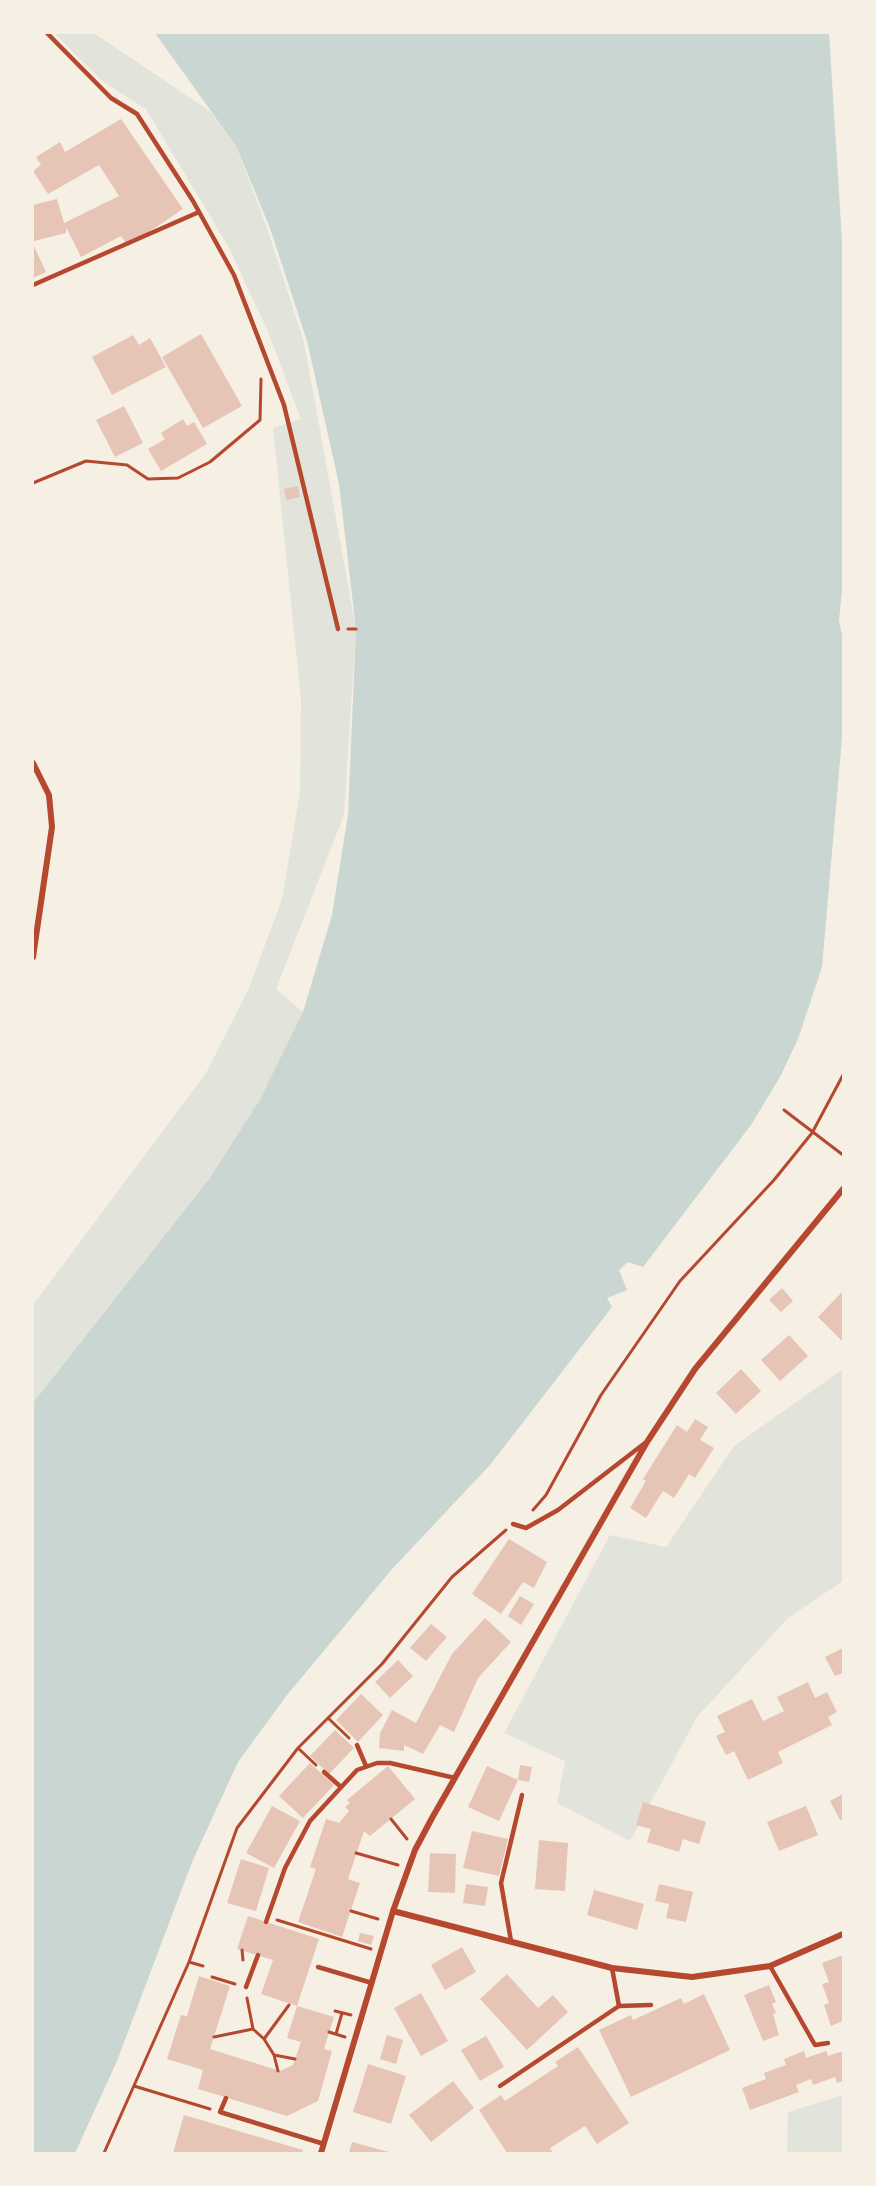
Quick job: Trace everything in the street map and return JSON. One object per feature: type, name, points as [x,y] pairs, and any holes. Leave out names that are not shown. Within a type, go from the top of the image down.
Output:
[{"type":"street","points":[[33,763],[49,795],[52,826],[33,957]]},
{"type":"street","points":[[321,2153],[393,1911],[415,1850],[647,1442],[695,1369],[843,1189]]},
{"type":"street","points":[[393,1911],[612,1968],[692,1977],[770,1966],[843,1934]]},
{"type":"lane","points":[[47,33],[111,98],[137,114],[199,212],[234,275],[275,377],[338,629]]},
{"type":"lane","points":[[33,285],[199,212]]},
{"type":"lane","points":[[513,1524],[526,1528],[558,1510],[647,1442]]},
{"type":"lane","points":[[357,1745],[366,1766]]},
{"type":"lane","points":[[266,1919],[285,1868],[310,1821],[357,1770],[366,1766],[390,1763],[455,1778]]},
{"type":"lane","points":[[324,1772],[341,1787]]},
{"type":"lane","points":[[511,1941],[501,1883],[522,1795]]},
{"type":"lane","points":[[246,1988],[258,1955]]},
{"type":"lane","points":[[770,1966],[815,2045],[828,2043]]},
{"type":"lane","points":[[318,1967],[372,1983]]},
{"type":"lane","points":[[612,1968],[619,2006]]},
{"type":"lane","points":[[500,2086],[619,2006],[651,2006]]},
{"type":"lane","points":[[226,2098],[220,2112],[324,2144]]},
{"type":"path","points":[[33,483],[86,461],[127,465],[148,479],[178,478],[210,462],[260,420],[261,377]]},
{"type":"path","points":[[533,1511],[546,1495],[602,1395],[680,1281],[774,1180],[812,1133],[843,1075]]},
{"type":"path","points":[[784,1110],[843,1155]]},
{"type":"path","points":[[104,2153],[189,1962],[237,1828],[298,1748],[382,1664],[452,1577],[513,1524]]},
{"type":"path","points":[[327,1718],[357,1745]]},
{"type":"path","points":[[298,1748],[310,1758]]},
{"type":"path","points":[[391,1819],[415,1850]]},
{"type":"path","points":[[356,1853],[409,1868]]},
{"type":"path","points":[[351,1911],[390,1923]]},
{"type":"path","points":[[266,1919],[381,1952]]},
{"type":"path","points":[[189,1962],[203,1966]]},
{"type":"path","points":[[264,2039],[289,2005]]},
{"type":"path","points":[[336,2034],[342,2013]]},
{"type":"path","points":[[214,2037],[253,2029],[264,2039],[274,2055],[278,2071]]},
{"type":"path","points":[[274,2055],[295,2059]]},
{"type":"path","points":[[134,2086],[220,2112]]},
{"type":"shaded area","points":[[54,33],[94,33],[211,112],[236,146],[267,228],[304,342],[356,629],[344,815],[276,989],[303,1012],[259,1101],[209,1179],[33,1403],[33,1305],[206,1073],[249,988],[282,899],[300,791],[301,700],[273,428],[301,419],[267,329],[228,246],[146,109],[102,81]]},
{"type":"shaded area","points":[[155,33],[829,33],[843,257],[843,581],[839,620],[843,640],[843,726],[822,967],[798,1039],[780,1077],[751,1125],[643,1267],[628,1262],[619,1270],[627,1290],[607,1298],[612,1307],[490,1465],[393,1568],[287,1695],[238,1762],[192,1862],[117,2061],[75,2153],[33,2153],[33,1403],[209,1179],[259,1101],[303,1012],[332,915],[348,815],[356,629],[339,484],[307,341],[270,228],[236,146]]},
{"type":"shaded area","points":[[843,1369],[843,1581],[788,1618],[697,1717],[630,1841],[557,1803],[565,1761],[504,1733],[610,1535],[666,1547],[734,1446]]},
{"type":"shaded area","points":[[843,2095],[843,2153],[787,2153],[788,2112]]},
{"type":"building","points":[[121,119],[183,209],[128,246],[121,236],[81,257],[66,227],[66,233],[34,241],[33,205],[57,199],[64,223],[119,196],[99,165],[48,194],[33,171],[41,165],[36,157],[60,142],[65,152]]},
{"type":"building","points":[[33,244],[46,272],[33,278]]},
{"type":"building","points":[[201,334],[242,406],[203,428],[162,357]]},
{"type":"building","points":[[133,335],[139,345],[150,338],[166,367],[112,395],[92,357]]},
{"type":"building","points":[[124,406],[143,443],[115,457],[96,420]]},
{"type":"building","points":[[183,419],[187,426],[194,422],[207,444],[161,471],[148,449],[165,439],[161,433]]},
{"type":"building","points":[[298,486],[300,497],[286,500],[284,489]]},
{"type":"building","points":[[782,1288],[793,1301],[781,1312],[769,1300]]},
{"type":"building","points":[[843,1291],[843,1342],[818,1317]]},
{"type":"building","points":[[789,1335],[808,1356],[780,1381],[761,1360]]},
{"type":"building","points":[[741,1369],[761,1391],[736,1414],[716,1393]]},
{"type":"building","points":[[695,1419],[708,1427],[700,1440],[714,1448],[695,1478],[689,1474],[674,1498],[663,1491],[646,1518],[630,1508],[646,1481],[643,1479],[677,1425],[687,1432]]},
{"type":"building","points":[[509,1539],[547,1562],[534,1588],[523,1582],[501,1614],[472,1594]]},
{"type":"building","points":[[520,1596],[534,1604],[521,1625],[508,1616]]},
{"type":"building","points":[[485,1618],[511,1642],[478,1678],[454,1732],[440,1725],[423,1754],[404,1745],[404,1751],[379,1748],[380,1733],[392,1710],[416,1723],[452,1654]]},
{"type":"building","points":[[431,1624],[447,1637],[426,1661],[410,1648]]},
{"type":"building","points":[[843,1648],[843,1673],[835,1676],[825,1657]]},
{"type":"building","points":[[398,1660],[413,1676],[390,1698],[375,1682]]},
{"type":"building","points":[[808,1682],[815,1698],[827,1692],[837,1712],[828,1717],[832,1725],[778,1752],[783,1763],[748,1780],[734,1751],[726,1755],[716,1736],[725,1732],[717,1716],[752,1699],[763,1721],[784,1711],[777,1697]]},
{"type":"building","points":[[361,1694],[383,1715],[358,1742],[336,1720]]},
{"type":"building","points":[[335,1730],[354,1748],[329,1774],[310,1756]]},
{"type":"building","points":[[310,1763],[334,1785],[303,1818],[279,1796]]},
{"type":"building","points":[[520,1765],[532,1767],[529,1782],[518,1780]]},
{"type":"building","points":[[388,1766],[415,1799],[370,1836],[364,1831],[348,1879],[360,1883],[342,1937],[298,1922],[316,1869],[310,1867],[326,1819],[339,1823],[349,1811],[345,1807],[350,1803],[347,1800]]},
{"type":"building","points":[[487,1766],[518,1780],[499,1821],[468,1807]]},
{"type":"building","points":[[843,1794],[843,1819],[840,1820],[830,1801]]},
{"type":"building","points":[[643,1802],[706,1822],[699,1844],[683,1839],[679,1852],[647,1842],[651,1829],[636,1825]]},
{"type":"building","points":[[272,1806],[300,1821],[274,1868],[246,1853]]},
{"type":"building","points":[[806,1806],[818,1835],[779,1851],[767,1822]]},
{"type":"building","points":[[472,1831],[508,1839],[499,1876],[463,1868]]},
{"type":"building","points":[[539,1840],[568,1843],[565,1891],[535,1889]]},
{"type":"building","points":[[430,1853],[456,1854],[455,1893],[428,1892]]},
{"type":"building","points":[[241,1859],[269,1868],[256,1911],[227,1903]]},
{"type":"building","points":[[466,1884],[488,1887],[485,1906],[463,1903]]},
{"type":"building","points":[[659,1884],[693,1892],[686,1922],[666,1918],[669,1904],[655,1901]]},
{"type":"building","points":[[594,1890],[644,1904],[637,1930],[587,1915]]},
{"type":"building","points":[[248,1916],[319,1939],[297,2006],[261,1994],[273,1960],[237,1949]]},
{"type":"building","points":[[360,1933],[374,1936],[371,1945],[358,1941]]},
{"type":"building","points":[[462,1947],[476,1972],[445,1990],[431,1965]]},
{"type":"building","points":[[843,1955],[843,2021],[831,2026],[824,2005],[829,2003],[822,1984],[829,1982],[822,1963]]},
{"type":"building","points":[[507,1974],[538,2008],[553,1995],[568,2012],[527,2050],[480,1999]]},
{"type":"building","points":[[199,1976],[230,1986],[210,2049],[280,2071],[293,2065],[301,2042],[287,2038],[297,2006],[334,2017],[324,2049],[332,2051],[318,2101],[287,2116],[198,2089],[203,2070],[167,2059],[181,2015],[187,2016]]},
{"type":"building","points":[[769,1985],[776,2002],[772,2004],[776,2013],[773,2014],[779,2035],[763,2041],[744,1995]]},
{"type":"building","points":[[421,1993],[448,2041],[421,2056],[394,2008]]},
{"type":"building","points":[[704,1994],[730,2050],[631,2097],[599,2030],[631,2015],[633,2020],[681,1998],[684,2004]]},
{"type":"building","points":[[387,2035],[403,2040],[396,2064],[380,2059]]},
{"type":"building","points":[[486,2036],[504,2067],[480,2081],[461,2050]]},
{"type":"building","points":[[578,2047],[629,2123],[597,2144],[585,2126],[550,2148],[553,2153],[507,2153],[479,2110],[501,2095],[505,2101],[558,2066],[555,2062]]},
{"type":"building","points":[[804,2051],[806,2058],[826,2051],[828,2056],[843,2051],[843,2081],[837,2083],[835,2077],[813,2085],[811,2079],[796,2085],[799,2092],[750,2110],[742,2088],[766,2079],[764,2073],[786,2065],[784,2059]]},
{"type":"building","points":[[368,2064],[406,2076],[391,2124],[353,2112]]},
{"type":"building","points":[[453,2081],[474,2108],[431,2142],[409,2115]]},
{"type":"building","points":[[184,2115],[303,2150],[302,2153],[173,2153]]},
{"type":"building","points":[[352,2142],[389,2152],[389,2153],[349,2153]]}]
